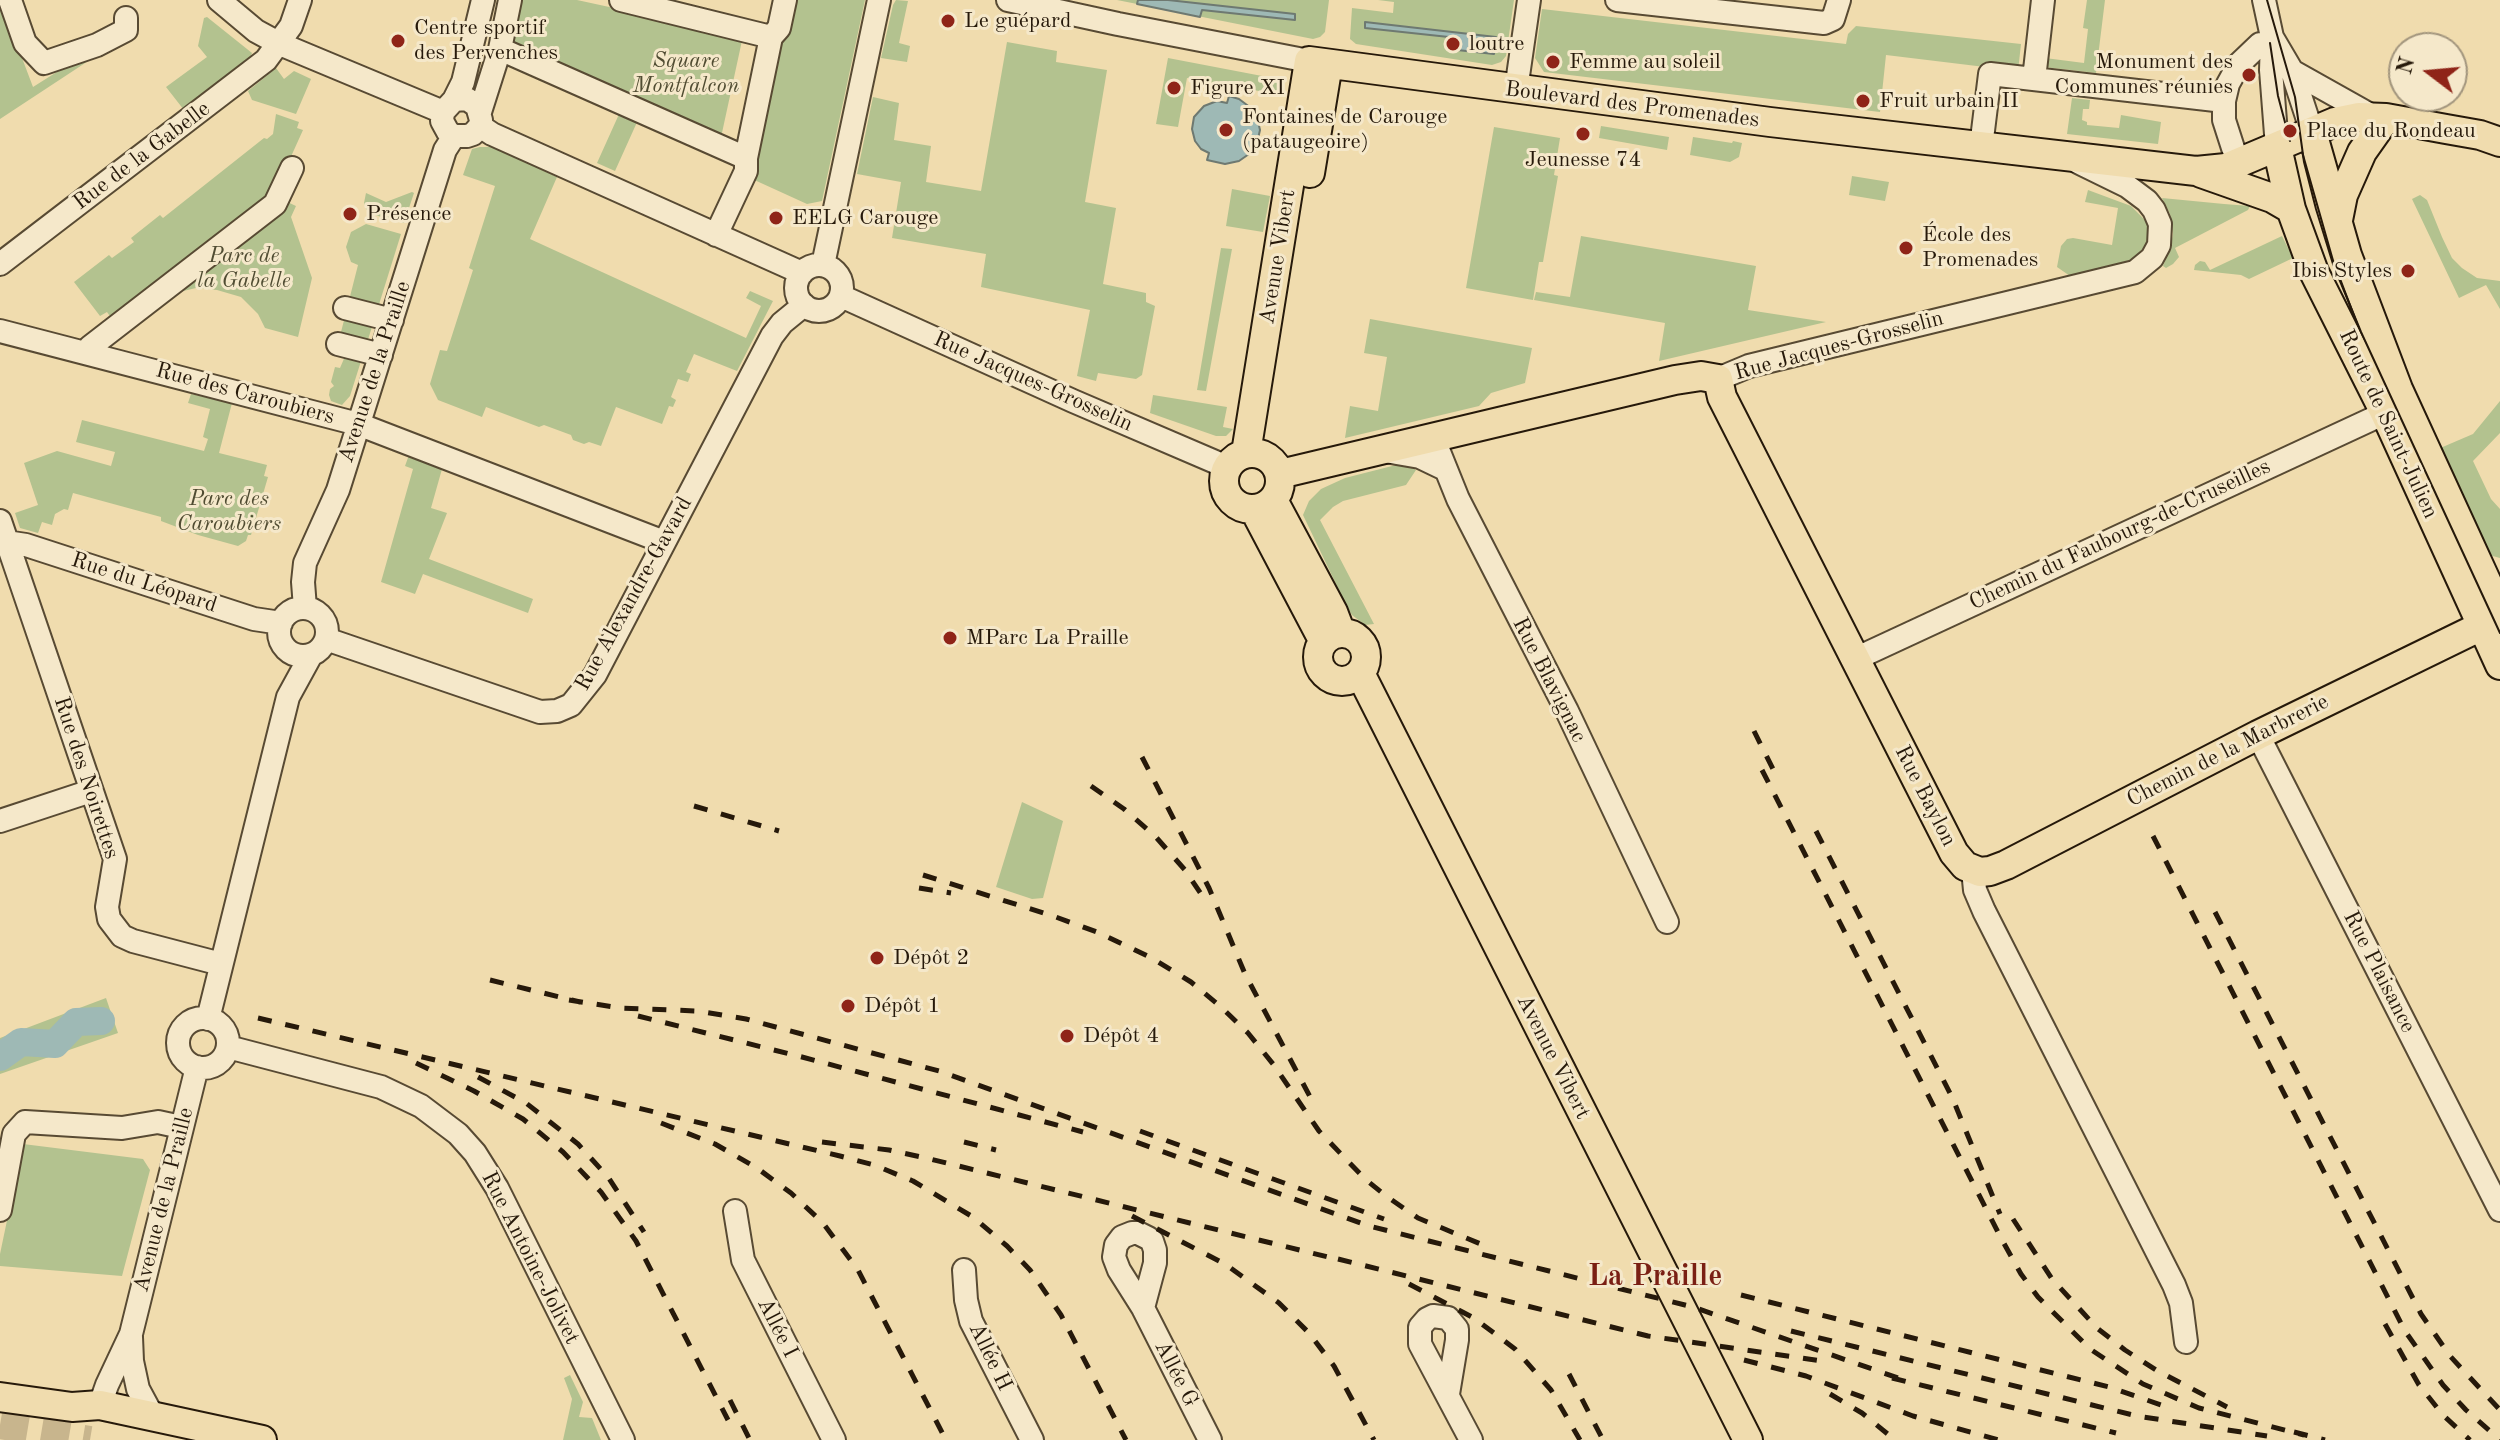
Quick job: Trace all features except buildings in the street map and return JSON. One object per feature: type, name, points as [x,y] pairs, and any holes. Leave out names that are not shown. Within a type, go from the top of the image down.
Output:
[{"type":"main road","name":"Boulevard des Promenades","points":[[1319,62],[1516,90],[2196,171],[2217,170],[2256,150]]},
{"type":"main road","name":"Avenue Vibert","points":[[1319,62],[1257,476],[1333,612],[1332,636],[1318,654],[1319,665],[1328,677],[1352,677]]},
{"type":"main road","points":[[2256,150],[2342,119],[2380,118],[2480,135],[2500,142]]},
{"type":"main road","points":[[2338,225],[2343,195],[2380,118]]},
{"type":"main road","name":"Route de Saint-Julien","points":[[2312,132],[2338,225],[2398,389],[2490,569],[2500,665]]},
{"type":"main road","name":"Route de Saint-Julien","points":[[2256,150],[2284,180],[2291,209],[2319,281],[2385,413],[2496,619]]},
{"type":"main road","points":[[2196,171],[2272,198],[2291,209]]},
{"type":"main road","name":"Rue Jacques-Grosselin","points":[[1257,476],[1384,450],[1675,380],[1701,376],[1718,379]]},
{"type":"main road","name":"Rue Baylon","points":[[1718,379],[1722,397],[1954,853],[1973,870]]},
{"type":"main road","name":"Chemin de la Marbrerie","points":[[1973,870],[1990,871],[2006,865],[2258,735],[2496,619]]},
{"type":"main road","name":"Avenue Vibert","points":[[1332,636],[1354,636],[1364,647],[1365,661],[1352,677]]},
{"type":"main road","name":"Avenue Vibert","points":[[1352,677],[1730,1440]]},
{"type":"main road","name":"Avenue Vibert","points":[[1352,677],[1748,1440]]},
{"type":"main road","points":[[0,1377],[75,1390],[87,1395],[98,1412]]},
{"type":"main road","points":[[0,1397],[98,1412],[152,1415],[262,1440]]},
{"type":"street","points":[[10,0],[25,43],[44,63],[97,45],[126,30],[126,18]]},
{"type":"street","points":[[219,0],[256,31],[280,44],[448,106]]},
{"type":"street","name":"Rue de la Gabelle","points":[[0,264],[266,60],[291,26],[300,0]]},
{"type":"street","points":[[483,0],[463,82],[448,106],[444,127],[454,136],[473,134],[480,119],[510,0]]},
{"type":"street","points":[[621,0],[771,37]]},
{"type":"street","points":[[716,235],[746,171],[771,37],[779,28],[785,0]]},
{"type":"street","points":[[448,106],[460,99],[471,101],[492,134],[716,235],[812,269],[837,273],[841,280],[841,296],[823,311],[804,305],[796,289],[812,269],[879,0]]},
{"type":"street","name":"Boulevard des Promenades","points":[[1008,0],[1319,62]]},
{"type":"street","points":[[1516,90],[1529,0]]},
{"type":"street","points":[[1617,0],[1824,23],[1833,19],[1839,0]]},
{"type":"street","points":[[2034,79],[2043,0]]},
{"type":"street","points":[[2256,150],[2271,70],[2264,0]]},
{"type":"street","points":[[2266,40],[2292,71],[2312,132]]},
{"type":"street","points":[[2256,150],[2224,120],[2224,101],[2234,71],[2266,40]]},
{"type":"street","points":[[500,49],[746,158]]},
{"type":"street","points":[[2292,71],[2380,118]]},
{"type":"street","points":[[1981,147],[1990,74],[2224,101]]},
{"type":"street","name":"Avenue de la Praille","points":[[305,608],[305,563],[338,490],[445,150],[454,136]]},
{"type":"street","name":"Rue Jacques-Grosselin","points":[[1718,379],[1749,366],[2129,274],[2147,264],[2159,245],[2160,224],[2154,210],[2127,186],[2070,157]]},
{"type":"street","points":[[86,353],[275,204],[292,168]]},
{"type":"street","name":"Rue Jacques-Grosselin","points":[[841,296],[1073,401],[1257,476]]},
{"type":"street","name":"Rue Alexandre-Gavard","points":[[318,647],[540,712],[557,711],[571,705],[589,685],[772,336],[804,305]]},
{"type":"street","points":[[345,308],[392,320]]},
{"type":"street","name":"Rue des Caroubiers","points":[[0,331],[358,424],[664,542]]},
{"type":"street","points":[[338,344],[381,355]]},
{"type":"street","name":"Chemin du Faubourg-de-Cruseilles","points":[[1855,659],[2385,413]]},
{"type":"street","name":"Rue Blavignac","points":[[1433,437],[1495,574],[1567,711],[1667,922]]},
{"type":"street","points":[[1384,450],[1420,457],[1445,469]]},
{"type":"street","name":"Rue du Léopard","points":[[3,532],[26,545],[254,619],[281,623]]},
{"type":"street","name":"Rue des Noirettes","points":[[3,532],[115,859],[107,907],[109,919],[122,936],[133,941],[221,964]]},
{"type":"street","points":[[208,1019],[288,697],[318,647],[326,626],[315,611],[305,608],[290,613],[281,623],[279,631],[284,646],[288,697]]},
{"type":"street","points":[[284,646],[297,655],[318,647]]},
{"type":"street","name":"Rue Plaisance","points":[[2258,735],[2500,1210]]},
{"type":"street","points":[[0,821],[91,791]]},
{"type":"street","name":"Rue Baylon","points":[[1973,870],[1975,890],[1984,911],[2174,1285],[2181,1303],[2186,1342]]},
{"type":"street","points":[[208,1019],[216,1022],[225,1032],[228,1047],[218,1063],[197,1067],[182,1056],[178,1041],[184,1027],[190,1022],[208,1019]]},
{"type":"street","name":"Rue Antoine-Jolivet","points":[[228,1047],[381,1087],[421,1106],[458,1134],[475,1153],[497,1188],[622,1439]]},
{"type":"street","name":"Avenue de la Praille","points":[[98,1412],[131,1334],[197,1067]]},
{"type":"street","points":[[0,1210],[14,1134],[25,1122],[122,1128],[158,1122],[181,1127]]},
{"type":"street","name":"Allée I","points":[[735,1211],[743,1260],[834,1440]]},
{"type":"street","name":"Allée H","points":[[964,1270],[971,1321],[1032,1440]]},
{"type":"street","name":"Allée G","points":[[1143,1308],[1210,1440]]},
{"type":"street","name":"Avenue de la Praille","points":[[131,1334],[132,1361],[138,1389],[152,1415]]},
{"type":"street","points":[[1448,1394],[1471,1440]]},
{"type":"green space","points":[[0,0],[33,87],[79,58],[111,46],[0,119]]},
{"type":"green space","name":"Square Montfalcon","points":[[520,0],[577,0],[743,36],[720,142],[510,47]]},
{"type":"green space","points":[[790,0],[865,0],[822,201],[807,204],[750,178]]},
{"type":"green space","points":[[896,0],[908,1],[899,43],[910,46],[907,62],[881,58]]},
{"type":"green space","points":[[1117,0],[1329,0],[1325,32],[1313,39]]},
{"type":"green space","points":[[1378,0],[1514,0],[1506,56],[1492,65],[1356,44],[1350,39],[1352,8],[1393,13],[1394,2]]},
{"type":"green space","points":[[2087,0],[2105,0],[2096,73],[2044,67],[2045,58],[2084,63],[2088,29],[2083,28]]},
{"type":"green space","points":[[1542,9],[1846,44],[1848,34],[1856,26],[2021,44],[2018,71],[1886,55],[1880,112],[1544,72],[1535,58]]},
{"type":"green space","points":[[207,17],[252,53],[249,60],[184,110],[166,87],[207,57],[198,46],[204,18]]},
{"type":"green space","points":[[1007,42],[1057,51],[1056,62],[1107,70],[1085,202],[1116,208],[1103,284],[1146,293],[1146,302],[1155,306],[1142,375],[1136,379],[1098,373],[1096,381],[1077,376],[1090,310],[981,287],[986,254],[892,238],[901,182],[857,174],[873,97],[899,103],[894,140],[931,146],[926,182],[981,191]]},
{"type":"green space","points":[[1168,58],[1283,80],[1281,95],[1187,78],[1178,127],[1156,124]]},
{"type":"green space","points":[[276,68],[284,79],[294,71],[311,79],[296,114],[252,100],[248,91]]},
{"type":"green space","points":[[2072,98],[2090,100],[2089,109],[2083,109],[2082,120],[2087,125],[2119,128],[2121,115],[2161,122],[2158,144],[2067,134]]},
{"type":"green space","points":[[620,112],[638,120],[615,171],[597,163]]},
{"type":"green space","points":[[276,114],[299,122],[297,128],[303,130],[270,203],[114,322],[107,312],[100,316],[74,282],[109,255],[112,258],[134,242],[131,238],[160,215],[163,218],[264,138],[267,139],[273,134]]},
{"type":"green space","points":[[1601,126],[1669,137],[1667,150],[1599,138]]},
{"type":"green space","points":[[1494,127],[1560,138],[1554,175],[1558,176],[1533,300],[1466,288]]},
{"type":"green space","points":[[1693,137],[1742,143],[1739,157],[1730,162],[1690,155]]},
{"type":"green space","points":[[493,147],[557,177],[530,239],[746,338],[761,306],[746,298],[750,291],[773,301],[737,371],[694,354],[686,372],[691,374],[688,382],[678,379],[671,397],[676,400],[673,407],[669,406],[662,424],[616,407],[601,446],[589,442],[584,444],[573,440],[571,435],[544,425],[539,427],[486,407],[482,417],[438,400],[430,384],[440,350],[447,351],[495,186],[463,175],[472,149]]},
{"type":"green space","points":[[1852,176],[1889,182],[1885,201],[1849,195]]},
{"type":"green space","points":[[1232,189],[1270,196],[1263,232],[1226,226]]},
{"type":"green space","points":[[2088,190],[2131,206],[2146,221],[2149,234],[2146,245],[2134,259],[2070,276],[2057,267],[2061,246],[2067,239],[2112,245],[2118,208],[2085,202]]},
{"type":"green space","points":[[412,192],[404,223],[371,214],[364,203],[366,193],[386,202]]},
{"type":"green space","points":[[2420,195],[2427,200],[2452,258],[2477,278],[2500,281],[2500,309],[2486,285],[2459,298],[2412,199]]},
{"type":"green space","points":[[2162,198],[2250,206],[2248,210],[2175,248],[2179,257],[2166,268],[2163,266],[2173,234],[2170,214]]},
{"type":"green space","name":"Parc de la Gabelle","points":[[283,200],[296,206],[291,217],[312,278],[298,337],[265,328],[258,314],[241,297],[217,290],[177,290]]},
{"type":"green space","points":[[366,224],[401,234],[366,346],[340,336],[358,265],[351,262],[346,247],[351,232]]},
{"type":"green space","points":[[1581,236],[1756,266],[1748,310],[1826,322],[1659,361],[1665,323],[1534,300],[1536,292],[1570,297]]},
{"type":"green space","points":[[2282,236],[2293,258],[2249,279],[2241,275],[2194,270],[2200,261],[2205,262],[2210,270]]},
{"type":"green space","points":[[1221,248],[1232,249],[1206,391],[1197,390]]},
{"type":"green space","points":[[1370,319],[1532,348],[1525,383],[1491,393],[1479,406],[1345,438],[1350,406],[1378,411],[1387,357],[1364,353]]},
{"type":"green space","points":[[346,354],[362,358],[350,396],[342,405],[331,401],[329,395],[334,386],[331,382],[335,367],[340,368]]},
{"type":"green space","name":"Parc des Caroubiers","points":[[191,394],[232,403],[219,453],[267,465],[264,476],[268,477],[251,535],[246,541],[238,546],[198,535],[161,521],[161,517],[73,493],[68,510],[55,514],[52,525],[42,522],[38,533],[20,528],[15,513],[38,505],[24,463],[57,451],[111,466],[115,452],[76,442],[82,420],[204,451],[208,439],[203,437],[210,409],[188,403]]},
{"type":"green space","points":[[1153,395],[1227,407],[1223,427],[1233,429],[1226,436],[1216,436],[1150,413]]},
{"type":"green space","points":[[2500,401],[2500,433],[2473,461],[2491,499],[2500,509],[2500,558],[2489,555],[2438,449],[2473,434]]},
{"type":"green space","points":[[409,455],[442,469],[431,508],[447,513],[429,559],[533,599],[528,613],[423,574],[415,594],[381,582],[413,469],[405,466]]},
{"type":"green space","points":[[1407,465],[1416,470],[1406,485],[1343,501],[1320,520],[1374,624],[1365,625],[1352,615],[1346,605],[1303,515],[1309,501],[1321,489],[1345,478]]},
{"type":"green space","points":[[1022,802],[1063,821],[1043,898],[1032,899],[996,887]]},
{"type":"green space","points":[[106,998],[118,1033],[0,1074],[0,1038]]},
{"type":"green space","points":[[23,1144],[143,1159],[150,1170],[122,1276],[0,1266]]},
{"type":"green space","points":[[570,1375],[583,1402],[579,1417],[592,1418],[601,1440],[563,1440],[572,1399],[564,1378]]},
{"type":"water","points":[[1138,0],[1168,0],[1295,14],[1295,20],[1202,10],[1200,17],[1137,4]]},
{"type":"water","points":[[1365,22],[1496,37],[1494,54],[1457,50],[1458,38],[1365,28]]},
{"type":"water","name":"Fontaines de Carouge (pataugeoire)","points":[[1229,96],[1251,108],[1260,130],[1257,143],[1249,154],[1239,161],[1225,164],[1207,160],[1209,153],[1195,141],[1192,129],[1194,117],[1204,106],[1217,101],[1227,103]]},
{"type":"waterway","points":[[0,1057],[21,1042],[55,1044],[76,1022],[101,1021]]},
{"type":"tunnel","points":[[0,1425],[90,1440]]},
{"type":"tram line","points":[[2267,0],[2295,97],[2304,162],[2333,264],[2361,332],[2500,633]]},
{"type":"tram line","points":[[2270,43],[2278,96],[2290,141]]},
{"type":"railway","points":[[1754,731],[1778,779]]},
{"type":"railway","points":[[1142,757],[1209,888],[1245,974],[1316,1108]]},
{"type":"railway","points":[[1762,770],[2001,1238],[2038,1297],[2090,1349],[2143,1384],[2199,1408],[2304,1435]]},
{"type":"railway","points":[[1091,786],[1155,836],[1185,870],[1203,897]]},
{"type":"railway","points":[[694,806],[779,831]]},
{"type":"railway","points":[[1816,831],[1952,1097],[2000,1214]]},
{"type":"railway","points":[[2153,836],[2405,1331],[2443,1385],[2500,1440]]},
{"type":"railway","points":[[923,875],[1097,932],[1150,957],[1191,982],[1248,1033],[1319,1131],[1365,1179],[1418,1218],[1483,1245]]},
{"type":"railway","points":[[919,888],[951,893]]},
{"type":"railway","points":[[2215,912],[2421,1314],[2450,1356],[2500,1410]]},
{"type":"railway","points":[[490,980],[580,1002]]},
{"type":"railway","points":[[569,1000],[620,1008],[697,1011],[746,1019],[939,1071],[1369,1226],[1693,1307],[1904,1380]]},
{"type":"railway","points":[[638,1016],[1083,1132]]},
{"type":"railway","points":[[258,1018],[840,1156],[874,1165],[913,1181],[973,1217],[1030,1270],[1061,1315],[1126,1440]]},
{"type":"railway","points":[[416,1063],[523,1119],[563,1152],[601,1192],[636,1241],[728,1420]]},
{"type":"railway","points":[[478,1077],[526,1103],[578,1144],[608,1177],[644,1232]]},
{"type":"railway","points":[[661,1123],[715,1144],[757,1168],[791,1193],[823,1223],[858,1270],[946,1440]]},
{"type":"railway","points":[[1140,1131],[1384,1219]]},
{"type":"railway","points":[[822,1142],[926,1158],[1332,1258]]},
{"type":"railway","points":[[964,1142],[996,1150]]},
{"type":"railway","points":[[1132,1216],[1225,1264],[1279,1303],[1309,1333],[1334,1366],[1374,1440]]},
{"type":"railway","points":[[2013,1219],[2052,1279],[2097,1328],[2156,1370],[2227,1407]]},
{"type":"railway","points":[[1338,1259],[1648,1336],[1822,1361]]},
{"type":"railway","points":[[1409,1284],[1474,1318],[1515,1349],[1551,1390],[1580,1440]]},
{"type":"railway","points":[[1741,1295],[2109,1387],[2167,1407]]},
{"type":"railway","points":[[2385,1324],[2419,1385],[2443,1415],[2470,1440]]},
{"type":"railway","points":[[1791,1331],[2137,1416],[2267,1436]]},
{"type":"railway","points":[[1744,1360],[1806,1376],[1913,1416],[1999,1440]]},
{"type":"railway","points":[[1569,1374],[1603,1440]]},
{"type":"railway","points":[[1892,1378],[2116,1433]]},
{"type":"railway","points":[[1830,1394],[1862,1413],[1895,1440]]},
{"type":"railway","points":[[730,1400],[750,1440]]},
{"type":"railway","points":[[2294,1432],[2325,1440]]},
{"type":"place","name":"Le guépard","points":[[948,21]]},
{"type":"place","name":"Centre sportif des Pervenches","points":[[398,41]]},
{"type":"place","name":"loutre","points":[[1453,44]]},
{"type":"place","name":"Femme au soleil","points":[[1553,62]]},
{"type":"place","name":"Monument des Communes réunies","points":[[2249,75]]},
{"type":"place","name":"Figure XI","points":[[1174,88]]},
{"type":"place","name":"Fruit urbain II","points":[[1863,101]]},
{"type":"place","name":"Fontaines de Carouge (pataugeoire)","points":[[1226,130]]},
{"type":"place","name":"Place du Rondeau","points":[[2290,131]]},
{"type":"place","name":"Jeunesse 74","points":[[1583,134]]},
{"type":"place","name":"Présence","points":[[350,214]]},
{"type":"place","name":"EELG Carouge","points":[[776,218]]},
{"type":"place","name":"École des Promenades","points":[[1906,248]]},
{"type":"place","name":"Ibis Styles","points":[[2408,271]]},
{"type":"place","name":"MParc La Praille","points":[[950,638]]},
{"type":"place","name":"Dépôt 2","points":[[877,958]]},
{"type":"place","name":"Dépôt 1","points":[[848,1006]]},
{"type":"place","name":"Dépôt 4","points":[[1067,1036]]},
{"type":"district","name":"La Praille","points":[[1655,1277]]}]
